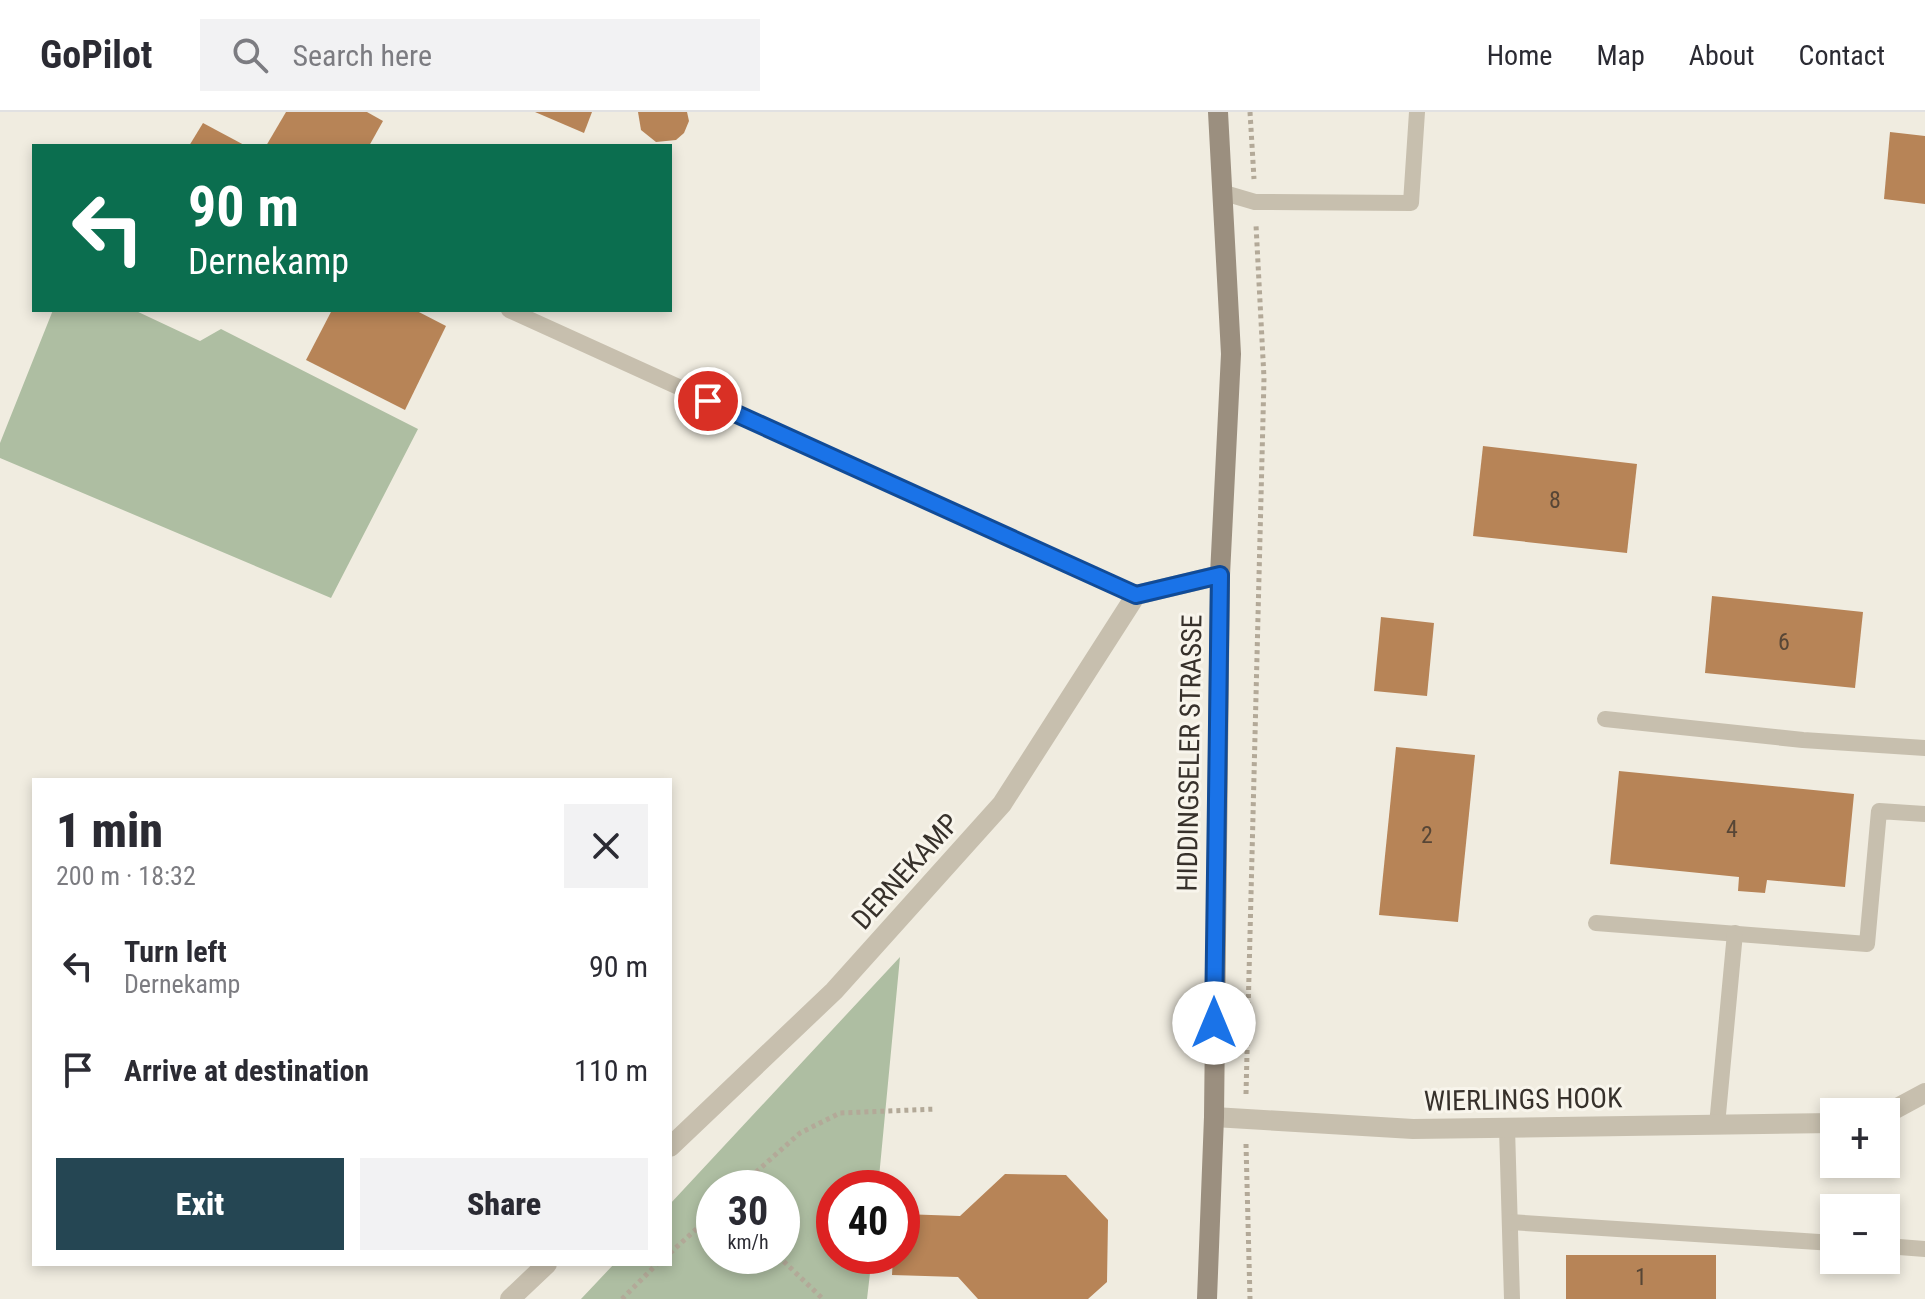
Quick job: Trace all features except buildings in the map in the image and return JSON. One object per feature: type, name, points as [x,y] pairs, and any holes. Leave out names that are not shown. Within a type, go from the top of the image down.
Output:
[{"type":"street","name":"HIDDINGSELER STRASSE","points":[[1207,1299],[1214,1117],[1220,575],[1231,354],[1218,112]]},
{"type":"street","points":[[1136,595],[1220,575]]},
{"type":"street","name":"DERNEKAMP","points":[[672,1145],[834,991],[1002,804],[1136,595]]},
{"type":"street","points":[[1900,1106],[1925,1093]]},
{"type":"street","name":"WIERLINGS HOOK","points":[[1214,1117],[1413,1129],[1820,1123]]},
{"type":"street","points":[[510,1299],[545,1266]]},
{"type":"lane","points":[[1221,192],[1255,202],[1411,203],[1417,112]]},
{"type":"lane","points":[[513,312],[1136,595]]},
{"type":"lane","points":[[1605,719],[1803,740],[1925,748]]},
{"type":"lane","points":[[1596,923],[1867,944],[1879,811],[1925,814]]},
{"type":"lane","points":[[1717,1125],[1735,933]]},
{"type":"lane","points":[[1507,1128],[1512,1299]]},
{"type":"lane","points":[[1510,1222],[1820,1242]]},
{"type":"lane","points":[[1900,1247],[1925,1249]]},
{"type":"path","points":[[1250,112],[1264,378],[1246,1118],[1250,1299]]},
{"type":"path","points":[[758,1170],[800,1133],[840,1113],[936,1109]]},
{"type":"path","points":[[672,1251],[696,1229]]},
{"type":"path","points":[[622,1299],[655,1266]]},
{"type":"path","points":[[797,1274],[823,1299]]},
{"type":"green space","points":[[52,312],[138,312],[200,341],[221,329],[418,429],[331,598],[0,458],[0,443]]},
{"type":"green space","points":[[900,957],[880,1170],[816,1170],[816,1274],[870,1274],[867,1299],[581,1299],[612,1266],[672,1266],[672,1202],[696,1176],[696,1274],[800,1274],[800,1170],[702,1170]]},
{"type":"route","points":[[708,401],[1136,595],[1220,575],[1214,1023]]}]
